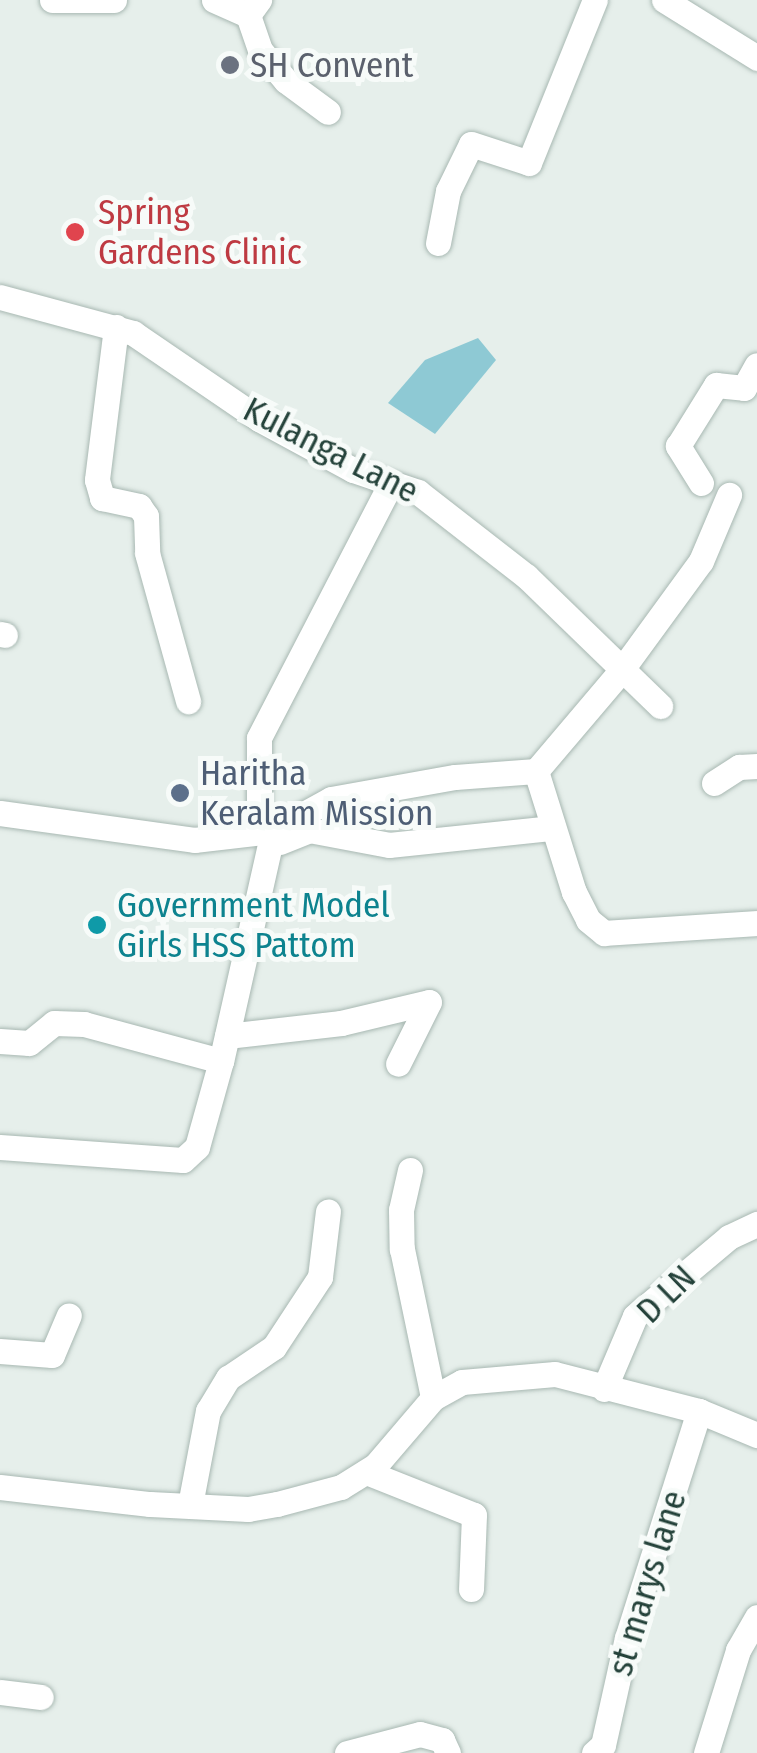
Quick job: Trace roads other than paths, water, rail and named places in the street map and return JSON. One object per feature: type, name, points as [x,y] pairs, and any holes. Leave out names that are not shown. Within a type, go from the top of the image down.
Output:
[{"type":"street","points":[[52,0],[114,0]]},
{"type":"street","points":[[214,0],[254,8],[260,50],[286,81],[328,112]]},
{"type":"street","points":[[438,243],[448,191],[471,144],[529,162],[595,0]]},
{"type":"street","points":[[664,0],[757,58]]},
{"type":"street","name":"Kulanga Lane","points":[[0,297],[116,327],[259,419],[390,485],[418,492],[458,518],[660,706]]},
{"type":"street","points":[[116,327],[97,480],[102,498],[139,506],[146,516],[147,553],[188,700]]},
{"type":"street","points":[[702,483],[678,446],[716,384],[744,388],[757,365]]},
{"type":"street","points":[[0,1146],[183,1160],[196,1147],[224,1048],[272,839],[260,808],[259,738],[390,485]]},
{"type":"street","points":[[272,839],[332,799],[455,777],[536,771],[620,672],[700,561],[729,495]]},
{"type":"street","points":[[714,784],[739,767],[757,766]]},
{"type":"street","points":[[536,771],[550,828],[588,920],[604,933],[757,922]]},
{"type":"street","points":[[0,813],[194,840],[272,839],[309,830],[389,845],[550,828]]},
{"type":"street","points":[[0,1041],[28,1043],[54,1023],[84,1024],[224,1048],[430,1002],[398,1064]]},
{"type":"street","points":[[410,1170],[402,1249],[433,1398]]},
{"type":"street","points":[[190,1505],[208,1411],[228,1378],[274,1347],[320,1277],[328,1210]]},
{"type":"street","name":"D LN","points":[[604,1389],[636,1316],[729,1237],[757,1224]]},
{"type":"street","points":[[0,1351],[52,1355],[69,1315]]},
{"type":"street","points":[[0,1487],[190,1505],[262,1506],[341,1488],[366,1472],[433,1398],[462,1382],[555,1374],[699,1411],[757,1435]]},
{"type":"street","name":"st marys lane","points":[[602,1750],[627,1638],[699,1411]]},
{"type":"street","points":[[366,1472],[474,1515],[471,1589]]},
{"type":"street","points":[[706,1753],[754,1627]]},
{"type":"street","points":[[0,1692],[41,1697]]},
{"type":"street","points":[[347,1753],[420,1734],[442,1740],[448,1753]]},
{"type":"water","points":[[478,338],[496,360],[435,434],[388,403],[425,360]]},
{"type":"place","name":"SH Convent","points":[[230,65]]},
{"type":"place","name":"Spring Gardens Clinic","points":[[75,232]]},
{"type":"place","name":"Haritha Keralam Mission","points":[[180,793]]},
{"type":"place","name":"Government Model Girls HSS Pattom","points":[[97,925]]}]
